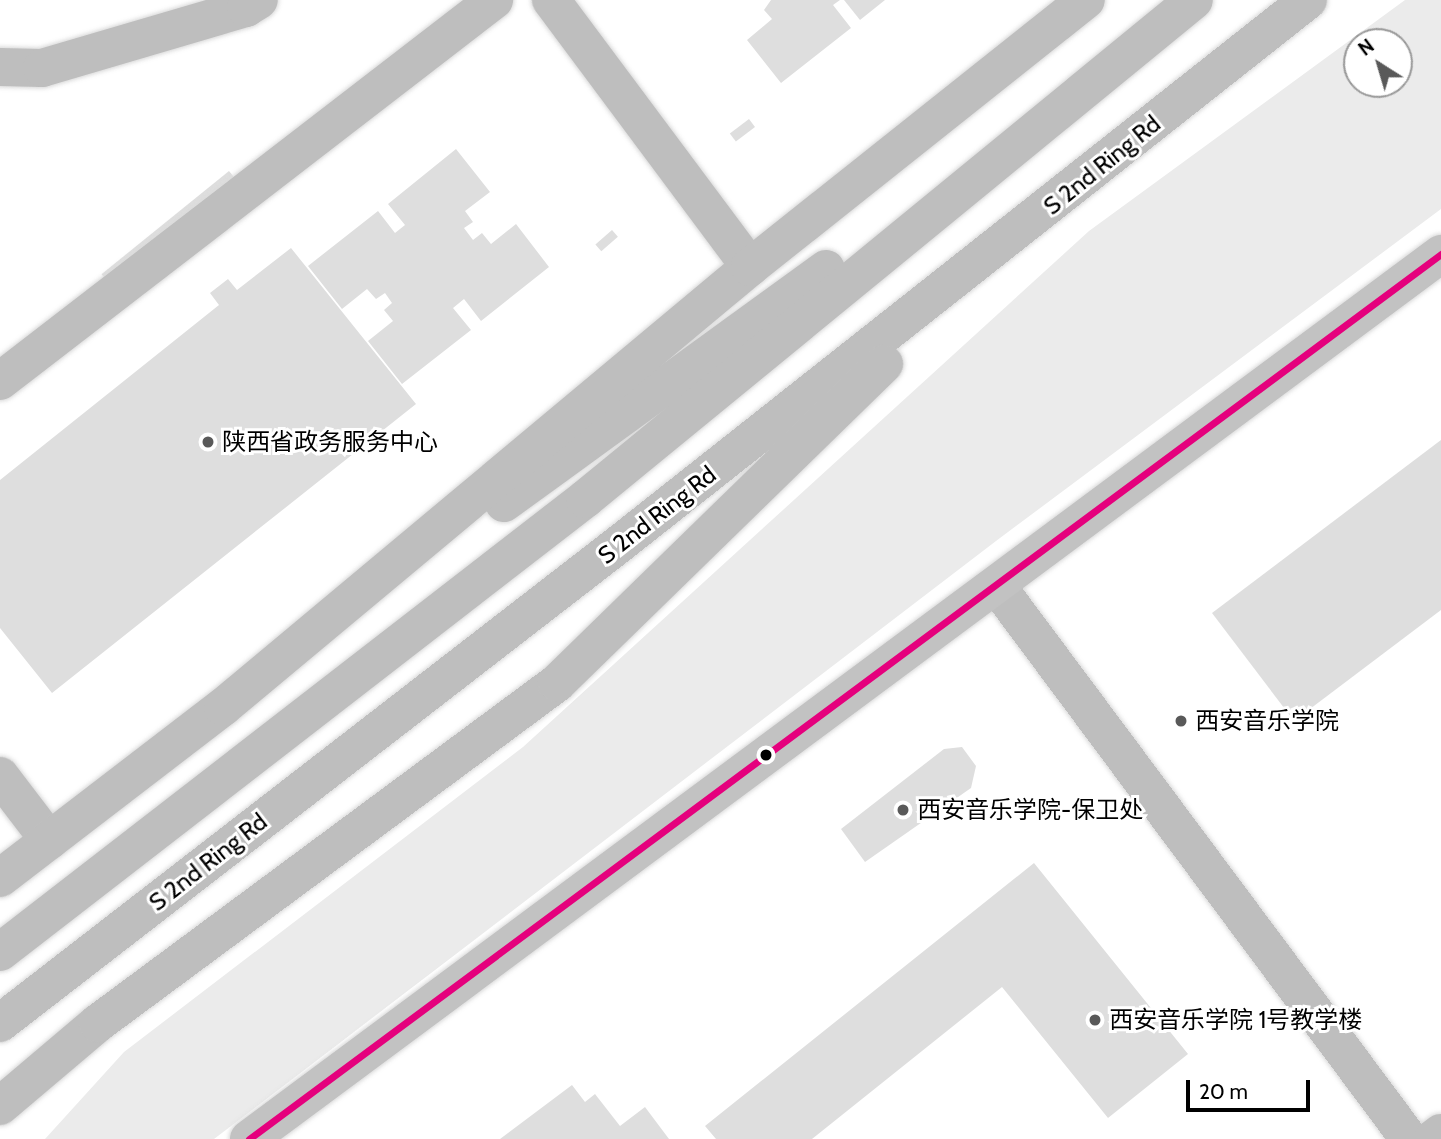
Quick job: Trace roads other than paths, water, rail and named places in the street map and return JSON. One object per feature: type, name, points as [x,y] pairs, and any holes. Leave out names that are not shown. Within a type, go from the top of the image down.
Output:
[{"type":"main road","points":[[0,67],[42,68],[246,8],[259,0]]},
{"type":"main road","points":[[0,381],[494,0]]},
{"type":"main road","points":[[551,0],[750,267]]},
{"type":"main road","points":[[223,707],[750,267],[1086,0]]},
{"type":"main road","points":[[0,878],[223,707],[1194,0]]},
{"type":"main road","name":"S 2nd Ring Rd","points":[[0,1023],[1027,226],[1308,0]]},
{"type":"main road","points":[[0,952],[585,499],[1131,48]]},
{"type":"main road","points":[[0,1106],[98,1023],[557,683],[1027,226]]},
{"type":"main road","points":[[249,1139],[998,586],[1441,254]]},
{"type":"main road","points":[[998,586],[1409,1139]]},
{"type":"main road","points":[[0,776],[49,840]]},
{"type":"main road","points":[[1433,1139],[1441,1133]]},
{"type":"place","name":"陕西省政务服务中心","points":[[208,442]]},
{"type":"place","name":"西安音乐学院","points":[[1181,721]]},
{"type":"place","name":"西安音乐学院-保卫处","points":[[903,810]]},
{"type":"place","name":"西安音乐学院 1号教学楼","points":[[1095,1020]]}]
